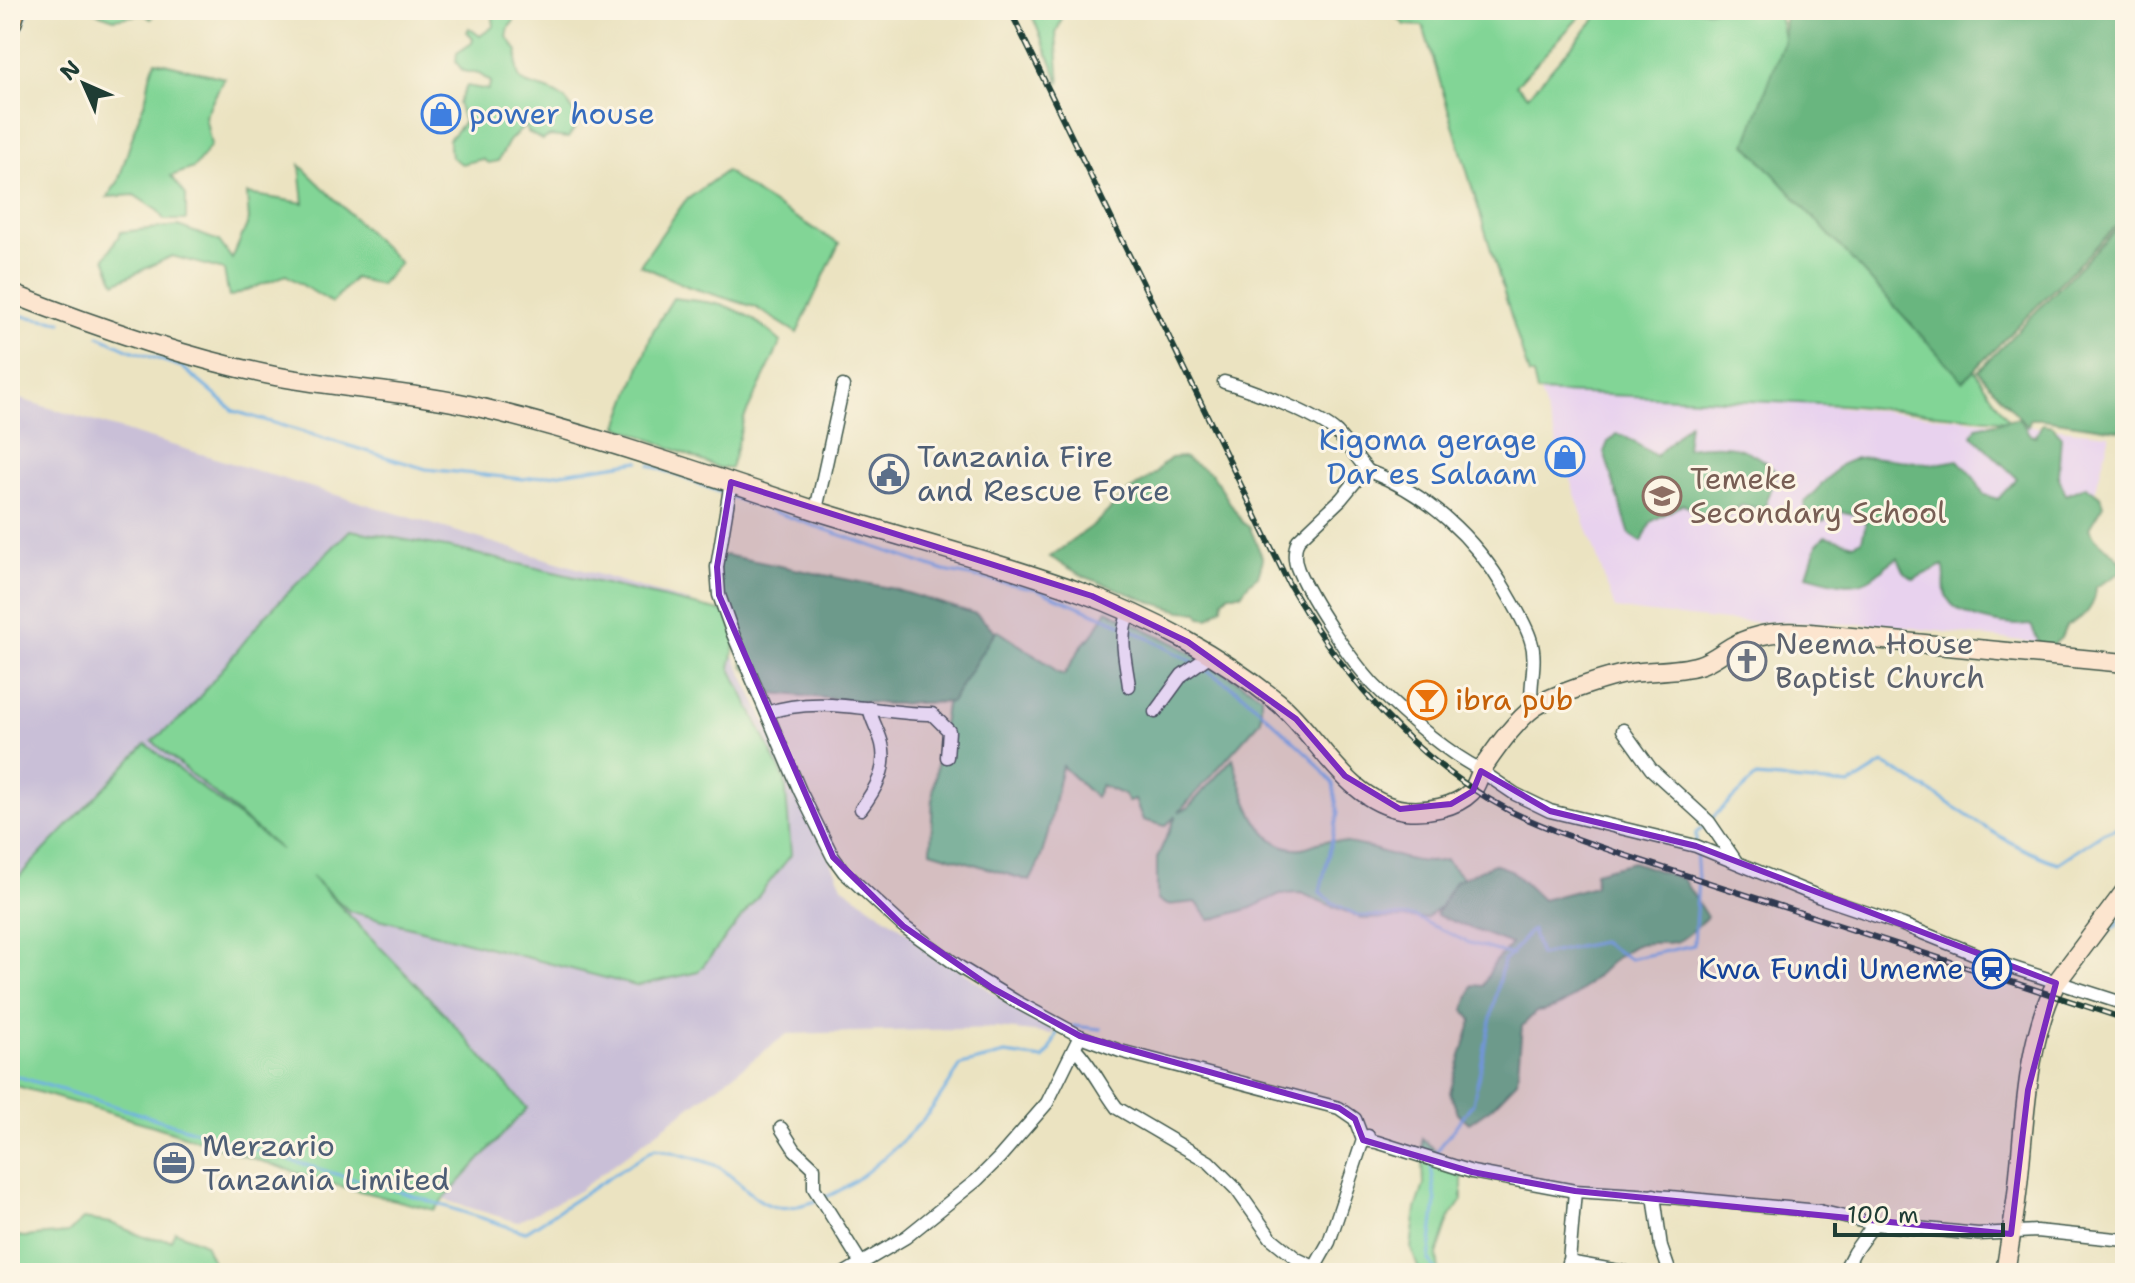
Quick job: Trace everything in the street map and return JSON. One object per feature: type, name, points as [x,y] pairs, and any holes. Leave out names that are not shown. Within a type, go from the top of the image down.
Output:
[{"type":"highway","points":[[10,20],[13,10]]},
{"type":"street","points":[[10,293],[173,351],[225,365],[281,377],[476,407],[612,444],[1057,584],[1129,613],[1233,669],[1296,719],[1345,776],[1371,798],[1400,809],[1433,809],[1471,793],[1481,770],[1532,709],[1553,699],[1621,674],[1699,665],[1748,638],[1781,631],[2125,663]]},
{"type":"street","points":[[1224,382],[1318,420],[1335,431],[1368,471],[1404,488],[1452,521],[1499,577],[1533,644],[1529,695],[1532,709]]},
{"type":"street","points":[[816,510],[843,386]]},
{"type":"street","points":[[1368,471],[1298,540],[1295,549],[1297,568],[1339,638],[1373,683],[1446,748],[1515,794],[1550,811],[1689,843],[1820,897],[1903,925],[1995,962],[2125,1004]]},
{"type":"street","points":[[731,482],[717,567],[719,595],[800,791],[833,857],[844,872],[903,926],[961,968],[1078,1042],[1339,1108],[1355,1119],[1365,1138],[1472,1172],[1575,1191],[1654,1195],[1819,1211],[1874,1224],[1978,1234],[2054,1232],[2125,1240]]},
{"type":"street","points":[[1129,613],[1123,625],[1129,686]]},
{"type":"street","points":[[1155,712],[1182,675],[1209,656]]},
{"type":"street","points":[[767,713],[784,707],[806,705],[932,714],[949,731],[947,757]]},
{"type":"street","points":[[861,809],[879,782],[884,761],[869,708]]},
{"type":"street","points":[[1623,730],[1651,769],[1709,822],[1736,863]]},
{"type":"street","points":[[2005,1273],[2028,1090],[2040,1028],[2056,983],[2125,891]]},
{"type":"street","points":[[845,1273],[917,1229],[977,1180],[1047,1103],[1078,1042]]},
{"type":"street","points":[[1078,1042],[1106,1095],[1117,1108],[1209,1162],[1237,1190],[1271,1238],[1313,1270],[1329,1242],[1365,1138]]},
{"type":"street","points":[[781,1128],[795,1150],[814,1168],[812,1183],[861,1263]]},
{"type":"street","points":[[1575,1191],[1568,1268],[1630,1273]]},
{"type":"street","points":[[1654,1195],[1661,1247],[1670,1273]]},
{"type":"street","points":[[1843,1273],[1874,1224]]},
{"type":"highlighted area","points":[[731,482],[1092,596],[1188,642],[1296,719],[1345,776],[1400,809],[1451,804],[1473,791],[1481,771],[1550,811],[1696,846],[2056,983],[2028,1090],[2011,1234],[1575,1191],[1472,1172],[1363,1140],[1355,1119],[1339,1108],[1080,1036],[992,988],[903,926],[833,857],[719,595],[717,567]]},
{"type":"shaded area","points":[[1534,376],[2110,434],[2056,645],[1887,625],[1725,621],[1615,609]]},
{"type":"shaded area","points":[[10,396],[712,609],[843,887],[1008,1003],[1057,1028],[1051,1034],[996,1028],[787,1034],[577,1192],[517,1222],[10,1069]]},
{"type":"green space","points":[[89,10],[155,10],[151,19],[144,14],[114,19]]},
{"type":"green space","points":[[492,10],[513,10],[514,21],[507,37],[518,51],[517,65],[521,80],[563,98],[579,122],[568,138],[550,136],[542,140],[528,132],[526,125],[509,141],[498,161],[488,163],[482,159],[462,164],[451,157],[449,139],[464,122],[458,103],[467,86],[488,90],[491,82],[479,74],[463,71],[456,62],[457,53],[472,43],[473,39],[467,32],[469,28],[480,36],[494,26]]},
{"type":"green space","points":[[1030,10],[1065,10],[1056,34],[1060,84]]},
{"type":"green space","points":[[1345,10],[1389,10],[1358,13]]},
{"type":"green space","points":[[1389,10],[1586,10],[1516,85],[1528,96],[1603,10],[1778,10],[1793,82],[1784,92],[2009,421],[1844,405],[1537,392],[1533,375],[1529,375],[1423,26],[1405,25]]},
{"type":"green space","points":[[1785,10],[2125,10],[2125,217],[1963,381],[1746,144],[1784,41]]},
{"type":"green space","points":[[156,61],[224,78],[205,116],[211,145],[194,168],[171,176],[186,195],[186,220],[164,220],[158,211],[134,195],[107,197],[118,182]]},
{"type":"green space","points":[[300,165],[400,263],[380,285],[354,278],[332,303],[286,275],[229,297],[224,270],[172,256],[115,283],[105,258],[121,232],[178,226],[219,241],[232,259],[249,220],[247,194],[304,203]]},
{"type":"green space","points":[[726,171],[839,244],[797,333],[755,307],[689,287],[640,265],[685,201]]},
{"type":"green space","points":[[2125,220],[2125,431],[2042,419],[2030,419],[2028,427],[1978,371]]},
{"type":"green space","points":[[673,298],[732,308],[755,320],[781,342],[744,418],[731,468],[719,468],[618,426],[653,331]]},
{"type":"green space","points":[[2019,418],[2030,435],[2036,436],[2042,424],[2053,426],[2061,437],[2058,475],[2066,495],[2086,486],[2100,496],[2103,505],[2089,528],[2125,570],[2096,587],[2088,611],[2066,626],[2061,638],[2048,649],[2039,643],[2031,625],[1981,619],[1957,609],[1945,591],[1943,565],[1914,579],[1905,573],[1898,558],[1864,582],[1839,583],[1807,575],[1817,544],[1825,536],[1854,544],[1862,540],[1866,523],[1858,515],[1834,510],[1824,521],[1806,512],[1804,503],[1840,465],[1856,458],[1871,457],[1935,464],[1958,460],[1984,495],[1998,499],[2017,478],[1972,435],[1977,427]]},
{"type":"green space","points":[[1689,423],[1686,448],[1735,447],[1756,456],[1777,473],[1764,509],[1742,505],[1716,523],[1683,504],[1651,522],[1642,542],[1630,535],[1604,452],[1608,442],[1617,434],[1656,456]]},
{"type":"green space","points":[[1183,457],[1212,474],[1242,522],[1250,528],[1263,559],[1258,576],[1241,594],[1229,594],[1223,600],[1222,607],[1209,618],[1201,617],[1198,612],[1181,611],[1154,603],[1083,576],[1050,557],[1095,524],[1128,492],[1156,473],[1171,458]]},
{"type":"green space","points":[[350,530],[451,548],[742,616],[730,667],[785,780],[791,855],[698,972],[636,986],[349,911],[311,876],[442,1011],[527,1108],[434,1210],[328,1183],[154,1126],[10,1084],[10,886],[146,744],[281,850],[152,741],[186,714],[265,616]]},
{"type":"green space","points":[[725,555],[894,589],[976,614],[995,631],[951,702],[887,704],[772,693],[744,667],[714,564]]},
{"type":"green space","points":[[1107,610],[1178,645],[1261,695],[1261,720],[1179,812],[1188,808],[1233,758],[1254,816],[1274,840],[1287,847],[1302,848],[1323,842],[1339,842],[1424,862],[1446,860],[1466,881],[1457,895],[1426,918],[1363,919],[1301,893],[1280,894],[1251,908],[1210,920],[1196,902],[1167,905],[1157,900],[1157,858],[1176,816],[1165,826],[1143,820],[1135,800],[1128,802],[1124,795],[1101,785],[1095,797],[1062,766],[1046,839],[1030,881],[931,851],[933,792],[946,705],[961,677],[997,630],[1064,675]]},
{"type":"green space","points":[[1633,862],[1683,879],[1707,917],[1678,941],[1636,945],[1622,953],[1565,1003],[1536,1012],[1522,1026],[1517,1081],[1492,1107],[1469,1123],[1457,1112],[1450,1092],[1472,1020],[1464,1010],[1473,985],[1483,986],[1494,963],[1511,944],[1436,915],[1455,881],[1494,864],[1511,870],[1542,900],[1595,886],[1595,872]]},
{"type":"green space","points":[[1422,1138],[1462,1177],[1462,1200],[1449,1219],[1437,1255],[1439,1273],[1420,1273],[1411,1248],[1416,1209],[1424,1185]]},
{"type":"green space","points":[[83,1219],[111,1223],[144,1237],[171,1240],[175,1231],[205,1244],[218,1273],[10,1273],[10,1235],[24,1237],[68,1233]]},
{"type":"waterway","points":[[10,59],[28,10]]},
{"type":"waterway","points":[[10,314],[62,322]]},
{"type":"waterway","points":[[99,336],[182,367],[234,411],[426,469],[523,479],[639,461]]},
{"type":"waterway","points":[[650,465],[725,494]]},
{"type":"waterway","points":[[732,497],[944,571],[1037,589],[1123,625]]},
{"type":"waterway","points":[[1129,628],[1193,662]]},
{"type":"waterway","points":[[1200,666],[1244,695],[1311,757],[1333,784],[1338,813],[1320,892],[1333,903],[1359,916],[1415,917],[1469,943],[1512,955]]},
{"type":"waterway","points":[[1710,820],[1756,777],[1850,785],[1883,764],[1990,831],[2058,863],[2103,833],[2125,824]]},
{"type":"waterway","points":[[1696,843],[1696,833],[1705,826]]},
{"type":"waterway","points":[[1434,1155],[1473,1103],[1503,961],[1532,930],[1540,955],[1601,942],[1630,959],[1694,945],[1698,878],[1696,850]]},
{"type":"waterway","points":[[2102,938],[2116,926],[2125,911]]},
{"type":"waterway","points":[[1073,1026],[1101,1029]]},
{"type":"waterway","points":[[823,1198],[867,1172],[898,1145],[933,1107],[961,1065],[1005,1054],[1043,1059],[1050,1051],[1058,1030]]},
{"type":"waterway","points":[[10,1074],[525,1232],[655,1148],[716,1165],[754,1196],[773,1206],[784,1208],[816,1201]]},
{"type":"waterway","points":[[1431,1165],[1436,1202],[1429,1260],[1436,1273]]},
{"type":"railway","points":[[1010,10],[1289,584],[1357,684],[1413,742],[1476,791],[1550,829],[2125,1019]]},
{"type":"place","name":"power house","points":[[441,114]]},
{"type":"place","name":"Kigoma gerage Dar es Salaam","points":[[1565,457]]},
{"type":"place","name":"Tanzania Fire and Rescue Force","points":[[889,474]]},
{"type":"place","name":"Temeke Secondary School","points":[[1662,496]]},
{"type":"place","name":"Neema House Baptist Church","points":[[1747,661]]},
{"type":"place","name":"ibra pub","points":[[1427,700]]},
{"type":"place","name":"Kwa Fundi Umeme","points":[[1992,969]]},
{"type":"place","name":"Merzario Tanzania Limited","points":[[174,1163]]}]
